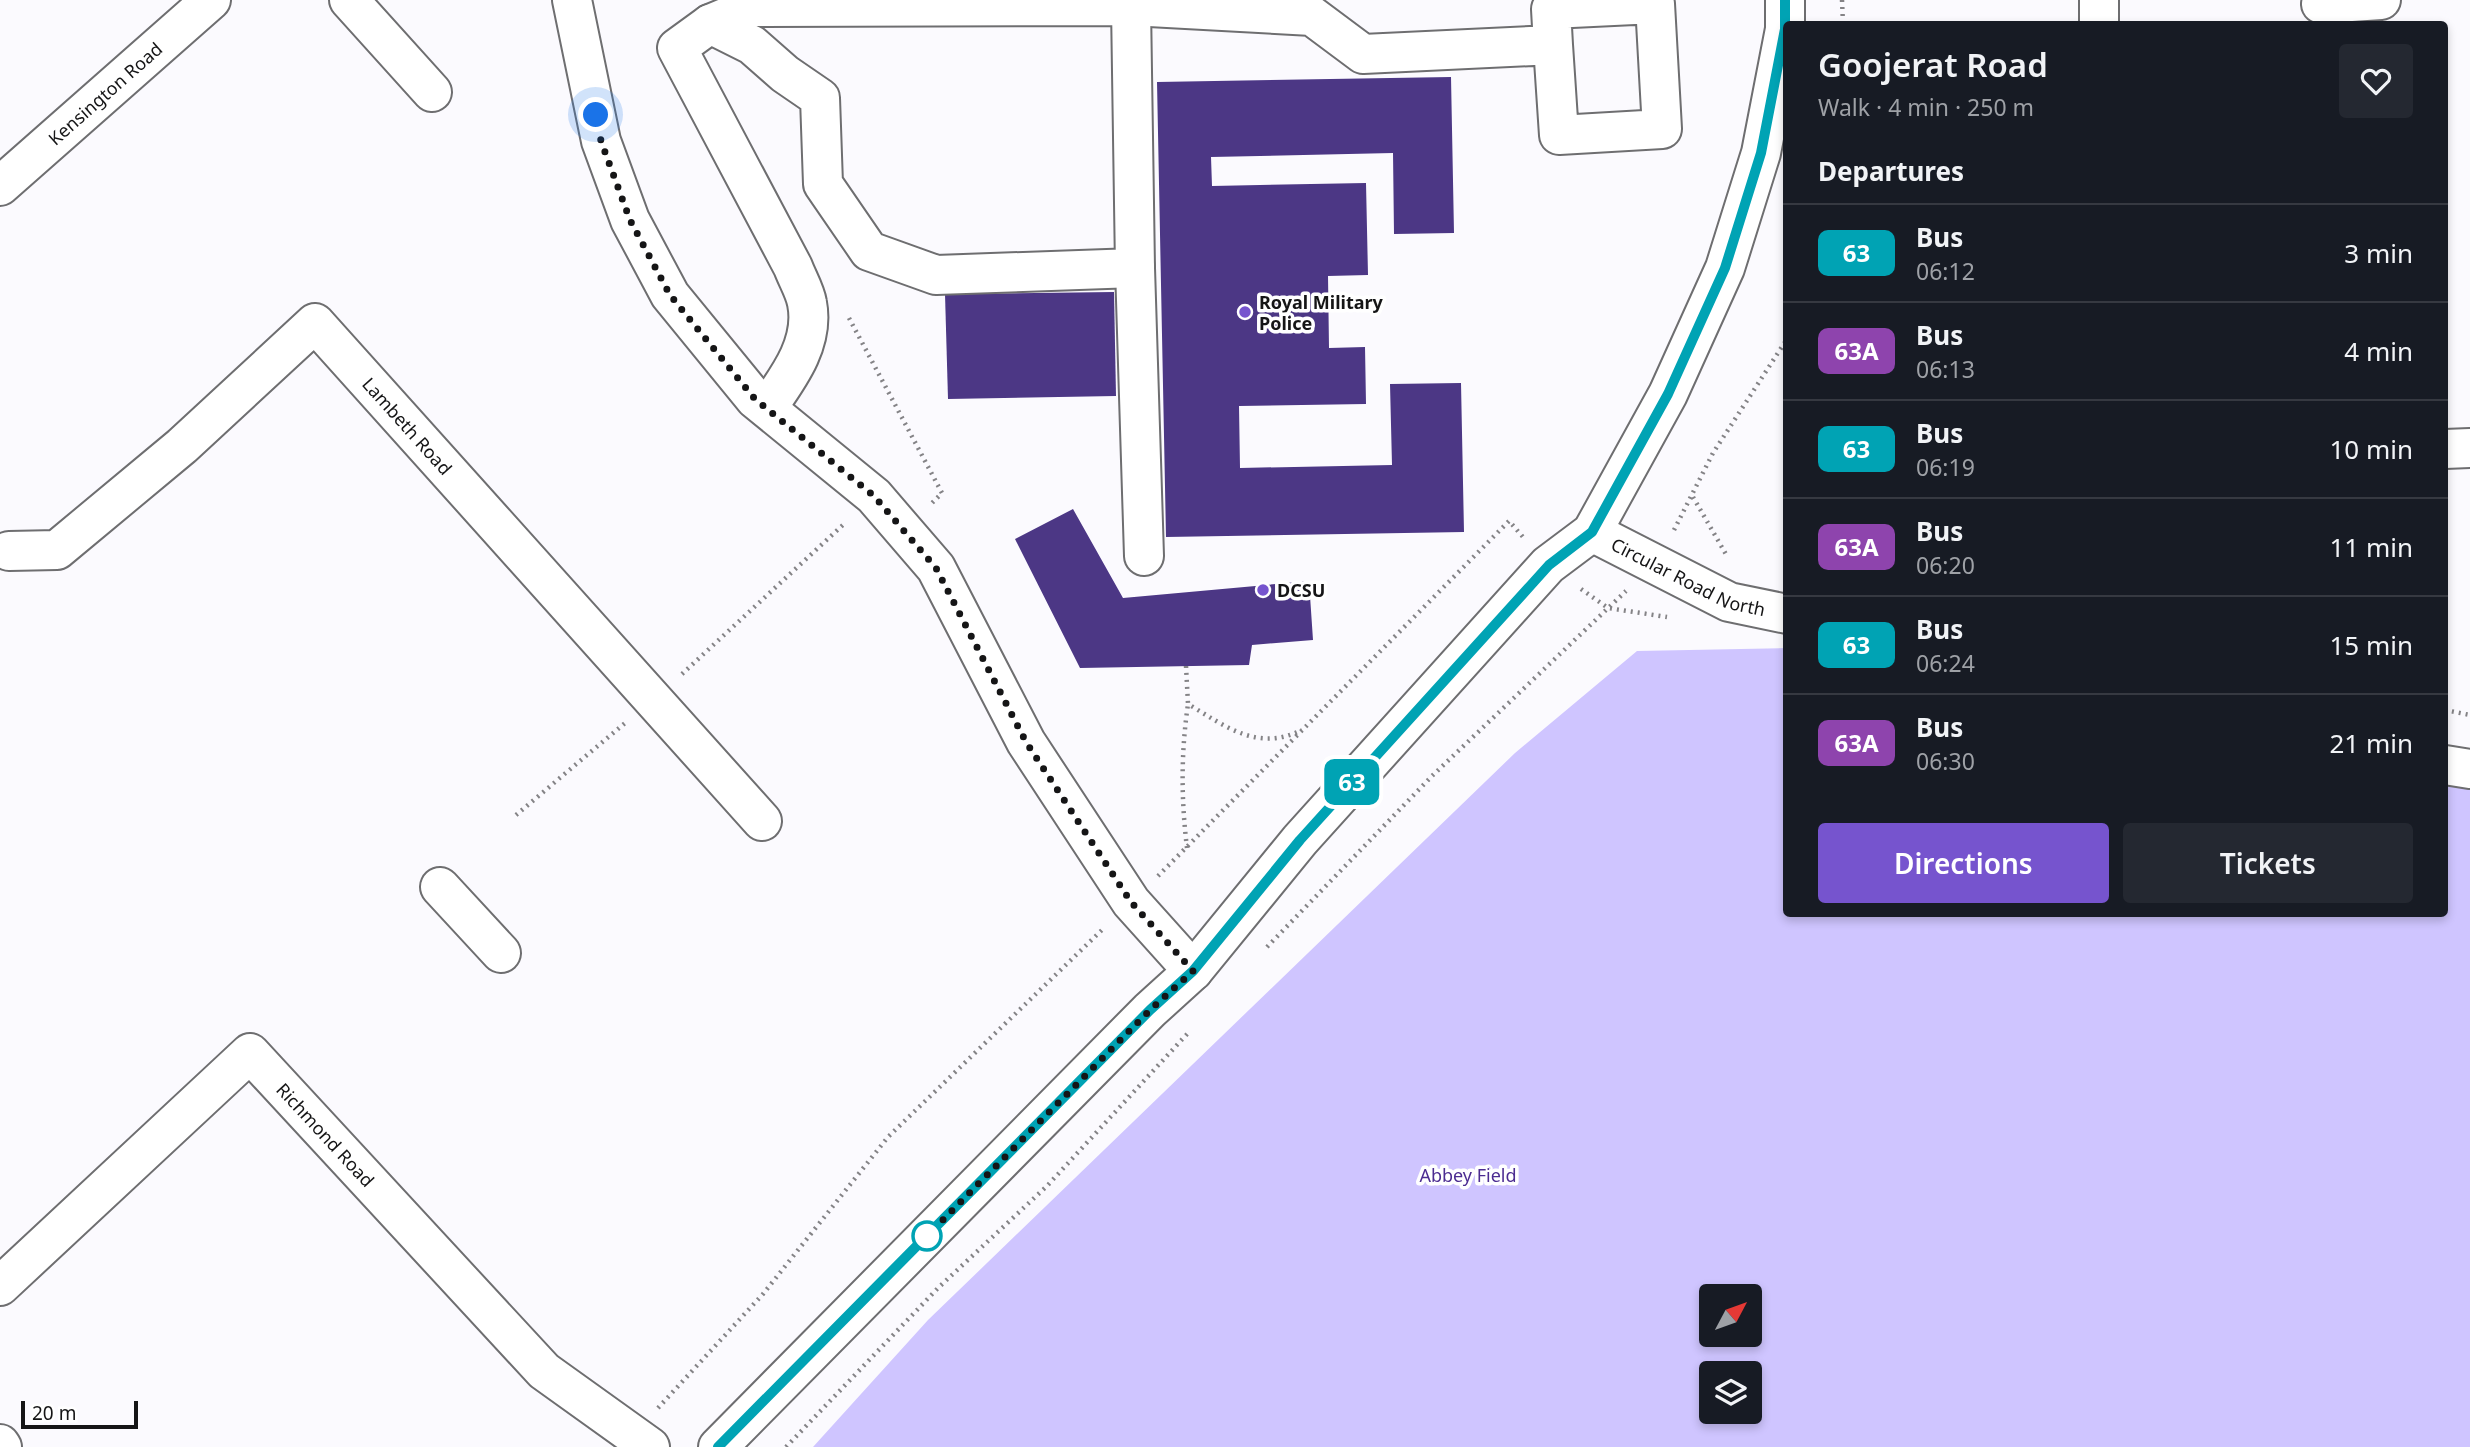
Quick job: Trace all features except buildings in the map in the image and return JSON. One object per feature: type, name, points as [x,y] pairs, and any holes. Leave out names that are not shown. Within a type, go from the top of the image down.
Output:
[{"type":"street","name":"Kensington Road","points":[[0,186],[211,0]]},
{"type":"street","points":[[349,0],[432,92]]},
{"type":"street","points":[[572,0],[601,141],[630,220],[670,295],[755,399],[874,496],[936,568],[1026,742],[1131,902],[1193,971]]},
{"type":"street","points":[[2099,0],[2099,21]]},
{"type":"street","points":[[2320,4],[2381,0]]},
{"type":"street","points":[[767,408],[797,366],[807,331],[807,303],[793,267],[677,48],[710,24],[751,7],[1131,6],[1312,16],[1363,54],[1553,46]]},
{"type":"street","points":[[1131,6],[1135,268],[1144,556]]},
{"type":"street","points":[[710,24],[752,44],[785,75],[820,98],[823,184],[869,251],[936,275],[1135,268]]},
{"type":"street","points":[[718,1447],[1150,1010],[1193,971],[1300,840],[1530,585],[1549,565],[1592,532],[1668,394],[1725,268],[1761,153],[1783,36]]},
{"type":"street","name":"Lambeth Road","points":[[3,549],[57,550],[182,446],[315,323],[762,821]]},
{"type":"street","points":[[2448,449],[2470,448]]},
{"type":"street","name":"Circular Road North","points":[[1592,532],[1656,562],[1729,602],[1783,613]]},
{"type":"street","points":[[2448,765],[2470,769]]},
{"type":"street","points":[[440,887],[502,953]]},
{"type":"street","name":"Richmond Road","points":[[0,1286],[250,1053],[544,1371],[641,1441]]},
{"type":"path","points":[[1842,0],[1843,21]]},
{"type":"path","points":[[1266,948],[1432,776],[1656,562],[1693,496],[1713,453],[1783,345]]},
{"type":"path","points":[[516,815],[653,700],[874,496]]},
{"type":"path","points":[[1693,496],[1732,564]]},
{"type":"path","points":[[641,1441],[888,1137],[1186,848],[1510,521]]},
{"type":"path","points":[[1186,666],[1188,704],[1180,791],[1186,848]]},
{"type":"path","points":[[1188,704],[1255,740],[1285,738],[1306,728]]},
{"type":"path","points":[[2448,711],[2470,715]]},
{"type":"path","points":[[786,1447],[938,1288],[1047,1186],[1193,1027]]},
{"type":"green space","name":"Abbey Field","points":[[1783,648],[1783,917],[2448,917],[2448,765],[2470,769],[2470,1447],[813,1447],[928,1320],[1515,753],[1637,651]]},
{"type":"bus line","name":"63","points":[[1785,0],[1785,21]]},
{"type":"bus line","name":"63","points":[[718,1447],[766,1395],[1150,1010],[1193,971],[1300,840],[1549,565],[1592,532],[1668,394],[1725,268],[1761,153],[1783,39]]},
{"type":"place","name":"Royal Military Police","points":[[1245,312]]},
{"type":"place","name":"DCSU","points":[[1263,590]]},
{"type":"route","points":[[596,115],[601,141],[630,220],[670,295],[755,399],[874,496],[936,568],[1026,742],[1131,902],[1193,971],[1150,1010],[922,1241],[927,1236]]}]
